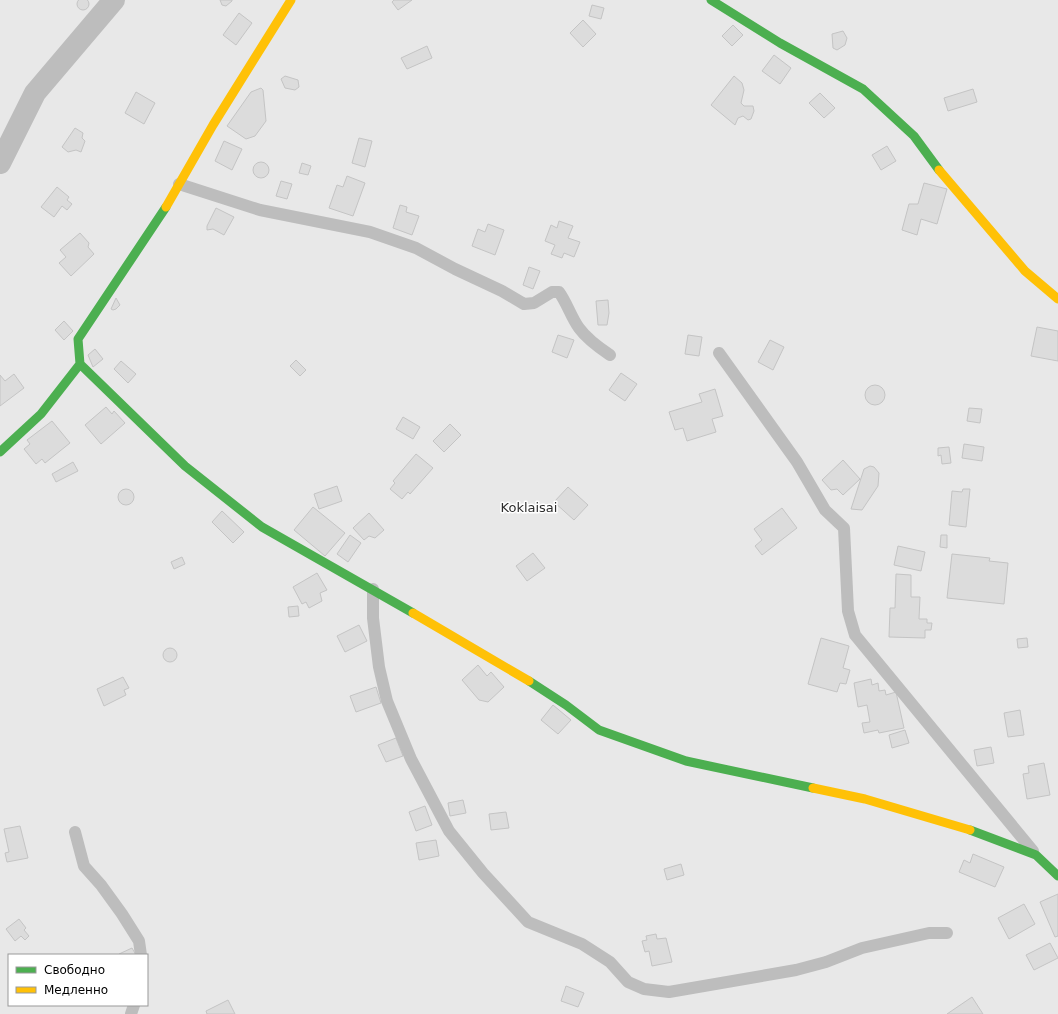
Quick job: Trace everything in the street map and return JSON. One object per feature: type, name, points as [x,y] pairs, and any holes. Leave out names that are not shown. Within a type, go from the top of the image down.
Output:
[{"type":"street","points":[[0,163],[35,93],[114,0]]},
{"type":"street","points":[[291,0],[213,125],[179,184],[116,283],[78,339],[80,364],[185,466],[262,527],[490,657],[566,705],[599,730],[686,761],[865,799],[966,828],[1036,855],[1058,876]]},
{"type":"street","points":[[711,0],[780,43],[863,89],[914,136],[952,187],[1025,271],[1058,299]]},
{"type":"street","points":[[0,452],[41,414],[80,364]]},
{"type":"lane","points":[[179,184],[260,210],[370,232],[416,248],[455,270],[502,290],[524,304],[534,303],[552,292],[559,292],[566,302],[578,326],[587,338],[610,355]]},
{"type":"lane","points":[[719,353],[797,462],[825,510],[844,528],[848,611],[855,635],[1036,855]]},
{"type":"lane","points":[[373,589],[373,618],[379,667],[387,701],[411,759],[449,831],[483,873],[528,922],[582,944],[610,962],[628,982],[644,989],[669,992],[796,970],[826,962],[862,948],[929,933],[947,933]]},
{"type":"lane","points":[[75,832],[84,866],[101,885],[122,914],[138,941],[141,954]]},
{"type":"green space","name":"Koklaisai","points":[[0,0],[1058,0],[1058,1014],[0,1014]]},
{"type":"building","points":[[81,-1],[85,-1],[89,4],[87,8],[83,10],[79,8],[77,4]]},
{"type":"building","points":[[220,0],[232,1],[226,6],[222,5]]},
{"type":"building","points":[[394,0],[412,0],[398,10],[392,2]]},
{"type":"building","points":[[592,5],[604,8],[601,19],[589,16]]},
{"type":"building","points":[[239,13],[252,23],[236,45],[223,35]]},
{"type":"building","points":[[583,20],[596,34],[583,47],[570,33]]},
{"type":"building","points":[[733,25],[743,35],[732,46],[722,36]]},
{"type":"building","points":[[843,31],[847,38],[845,45],[837,50],[833,48],[832,34]]},
{"type":"building","points":[[427,46],[432,58],[407,69],[401,58]]},
{"type":"building","points":[[774,55],[791,68],[780,84],[762,71]]},
{"type":"building","points":[[285,76],[298,80],[299,87],[295,90],[285,88],[281,79]]},
{"type":"building","points":[[734,76],[742,83],[744,90],[741,103],[744,106],[753,106],[754,111],[751,119],[748,120],[743,116],[738,118],[735,125],[711,105]]},
{"type":"building","points":[[261,88],[263,90],[266,121],[255,136],[246,139],[227,126],[251,92]]},
{"type":"building","points":[[973,89],[977,102],[948,111],[944,98]]},
{"type":"building","points":[[136,92],[155,103],[144,124],[125,113]]},
{"type":"building","points":[[820,93],[835,108],[824,118],[809,103]]},
{"type":"building","points":[[75,128],[83,133],[82,138],[85,141],[81,152],[76,150],[68,152],[62,147]]},
{"type":"building","points":[[359,138],[372,141],[365,167],[352,163]]},
{"type":"building","points":[[224,141],[242,149],[232,170],[215,161]]},
{"type":"building","points":[[887,146],[896,161],[881,170],[872,155]]},
{"type":"building","points":[[261,162],[268,167],[269,170],[264,177],[261,178],[254,173],[253,170],[258,163]]},
{"type":"building","points":[[302,163],[311,166],[308,175],[299,173]]},
{"type":"building","points":[[347,176],[365,183],[353,216],[329,208],[337,185],[343,187]]},
{"type":"building","points":[[281,181],[292,184],[287,199],[276,196]]},
{"type":"building","points":[[924,183],[947,189],[937,224],[921,219],[917,235],[902,230],[909,204],[918,204]]},
{"type":"building","points":[[57,187],[69,197],[67,200],[72,204],[67,210],[62,206],[54,217],[41,207]]},
{"type":"building","points":[[400,205],[407,207],[406,212],[419,216],[412,235],[393,228]]},
{"type":"building","points":[[216,208],[234,217],[224,235],[213,229],[207,230],[207,226]]},
{"type":"building","points":[[559,221],[573,226],[568,238],[580,242],[574,257],[564,253],[562,258],[551,254],[555,245],[545,241],[551,225],[557,228]]},
{"type":"building","points":[[488,224],[504,230],[495,255],[472,246],[478,229],[485,232]]},
{"type":"building","points":[[80,233],[89,243],[88,247],[94,254],[71,276],[59,263],[66,257],[60,250]]},
{"type":"building","points":[[529,267],[540,271],[533,289],[523,285]]},
{"type":"building","points":[[116,298],[120,305],[113,310],[111,309]]},
{"type":"building","points":[[608,300],[609,313],[607,325],[598,325],[596,301]]},
{"type":"building","points":[[64,321],[73,331],[64,340],[55,330]]},
{"type":"building","points":[[1037,327],[1058,331],[1058,361],[1031,356]]},
{"type":"building","points":[[558,335],[574,340],[567,358],[552,352]]},
{"type":"building","points":[[688,335],[702,337],[699,356],[685,354]]},
{"type":"building","points":[[770,340],[784,347],[773,370],[758,362]]},
{"type":"building","points":[[95,349],[103,359],[93,367],[88,355]]},
{"type":"building","points":[[296,360],[306,370],[300,376],[290,366]]},
{"type":"building","points":[[121,361],[136,374],[128,383],[114,369]]},
{"type":"building","points":[[621,373],[637,384],[625,401],[609,390]]},
{"type":"building","points":[[14,374],[24,388],[0,406],[0,375],[5,381]]},
{"type":"building","points":[[875,385],[882,388],[885,395],[882,402],[875,405],[868,402],[865,395],[868,388]]},
{"type":"building","points":[[715,389],[723,416],[712,419],[716,432],[687,441],[683,428],[675,430],[669,412],[702,402],[699,394]]},
{"type":"building","points":[[106,407],[112,414],[114,411],[125,423],[101,444],[85,425]]},
{"type":"building","points":[[969,408],[982,409],[980,423],[967,421]]},
{"type":"building","points":[[403,417],[420,427],[413,439],[396,429]]},
{"type":"building","points":[[52,421],[70,443],[45,463],[42,459],[36,464],[24,449],[30,444],[27,440]]},
{"type":"building","points":[[450,424],[461,435],[444,452],[433,441]]},
{"type":"building","points":[[964,444],[984,447],[982,461],[962,458]]},
{"type":"building","points":[[949,447],[951,463],[942,464],[941,455],[938,456],[938,448]]},
{"type":"building","points":[[416,454],[433,468],[410,494],[408,492],[402,499],[390,489],[395,483],[393,481]]},
{"type":"building","points":[[843,460],[860,479],[843,495],[837,489],[831,490],[822,480]]},
{"type":"building","points":[[73,462],[78,471],[56,482],[52,474]]},
{"type":"building","points":[[870,466],[874,467],[879,473],[878,486],[862,510],[851,509],[864,469]]},
{"type":"building","points":[[337,486],[342,501],[319,509],[314,494]]},
{"type":"building","points":[[568,487],[588,505],[574,520],[554,502]]},
{"type":"building","points":[[126,489],[133,494],[134,497],[129,504],[126,505],[119,500],[118,497],[123,490]]},
{"type":"building","points":[[963,489],[970,489],[966,527],[949,525],[952,491],[962,492]]},
{"type":"building","points":[[313,507],[345,533],[325,556],[294,530]]},
{"type":"building","points":[[782,508],[797,528],[762,555],[755,546],[762,540],[754,529]]},
{"type":"building","points":[[222,511],[244,532],[233,543],[212,522]]},
{"type":"building","points":[[369,513],[384,530],[375,538],[369,536],[364,540],[353,528]]},
{"type":"building","points":[[350,535],[361,543],[348,562],[337,554]]},
{"type":"building","points":[[941,535],[947,535],[947,548],[940,547]]},
{"type":"building","points":[[898,546],[925,552],[921,571],[894,565]]},
{"type":"building","points":[[533,553],[545,568],[527,581],[516,566]]},
{"type":"building","points":[[952,554],[990,558],[989,561],[1008,563],[1004,604],[947,598]]},
{"type":"building","points":[[182,557],[185,564],[174,569],[171,562]]},
{"type":"building","points":[[317,573],[327,590],[320,593],[322,601],[309,608],[306,602],[302,604],[293,587]]},
{"type":"building","points":[[896,574],[911,575],[911,597],[920,597],[919,619],[927,619],[927,623],[932,623],[931,630],[925,630],[925,638],[889,637],[890,608],[895,608]]},
{"type":"building","points":[[298,606],[299,616],[289,617],[288,607]]},
{"type":"building","points":[[359,625],[367,641],[345,652],[337,636]]},
{"type":"building","points":[[821,638],[849,646],[843,668],[850,670],[846,684],[840,683],[837,692],[808,684]]},
{"type":"building","points":[[1027,638],[1028,647],[1018,648],[1017,639]]},
{"type":"building","points":[[167,648],[173,648],[177,652],[177,658],[173,662],[167,662],[163,658],[163,652]]},
{"type":"building","points":[[478,665],[487,676],[491,672],[504,687],[488,702],[479,700],[462,680]]},
{"type":"building","points":[[123,677],[129,688],[124,690],[126,695],[104,706],[97,689]]},
{"type":"building","points":[[871,679],[872,685],[878,683],[879,691],[885,690],[886,695],[896,692],[904,728],[879,733],[878,730],[864,733],[862,723],[870,722],[867,705],[858,707],[854,683]]},
{"type":"building","points":[[376,687],[381,703],[356,712],[350,696]]},
{"type":"building","points":[[553,705],[571,720],[558,734],[541,720]]},
{"type":"building","points":[[1020,710],[1024,735],[1008,737],[1004,713]]},
{"type":"building","points":[[905,730],[909,743],[892,748],[889,735]]},
{"type":"building","points":[[396,738],[403,756],[386,762],[378,745]]},
{"type":"building","points":[[991,747],[994,763],[977,766],[974,750]]},
{"type":"building","points":[[1044,763],[1050,795],[1027,799],[1023,774],[1029,773],[1028,766]]},
{"type":"building","points":[[463,800],[466,813],[450,816],[448,803]]},
{"type":"building","points":[[425,806],[432,825],[416,831],[409,812]]},
{"type":"building","points":[[506,812],[509,828],[491,830],[489,814]]},
{"type":"building","points":[[20,826],[28,858],[7,862],[5,853],[9,852],[4,829]]},
{"type":"building","points":[[436,840],[439,856],[419,860],[416,843]]},
{"type":"building","points":[[973,854],[1004,867],[995,887],[959,872],[964,860],[970,863]]},
{"type":"building","points":[[681,864],[684,875],[667,880],[664,869]]},
{"type":"building","points":[[1058,894],[1058,936],[1055,937],[1040,902]]},
{"type":"building","points":[[1024,904],[1035,924],[1009,939],[998,918]]},
{"type":"building","points":[[19,919],[26,928],[24,930],[29,936],[25,940],[21,936],[15,941],[6,929]]},
{"type":"building","points":[[656,934],[657,939],[666,938],[672,962],[652,966],[649,951],[645,952],[642,941],[647,940],[646,936]]},
{"type":"building","points":[[1050,943],[1058,958],[1034,970],[1026,955]]},
{"type":"building","points":[[132,948],[135,954],[119,954]]},
{"type":"building","points":[[566,986],[584,993],[578,1007],[561,1001]]},
{"type":"building","points":[[972,997],[983,1014],[947,1014]]},
{"type":"building","points":[[228,1000],[235,1014],[207,1014],[206,1011]]},
{"type":"traffic: fast","points":[[711,0],[780,43],[863,89],[914,136],[939,170]]},
{"type":"traffic: fast","points":[[0,452],[41,414],[80,364],[78,339],[166,207]]},
{"type":"traffic: fast","points":[[80,364],[185,466],[262,527],[413,613]]},
{"type":"traffic: fast","points":[[529,681],[566,705],[599,730],[686,761],[813,788]]},
{"type":"traffic: fast","points":[[970,830],[1036,855],[1058,876]]},
{"type":"traffic: slow","points":[[166,207],[213,125],[291,0]]},
{"type":"traffic: slow","points":[[939,170],[1025,271],[1058,299]]},
{"type":"traffic: slow","points":[[413,613],[529,681]]},
{"type":"traffic: slow","points":[[813,788],[865,799],[970,830]]}]
